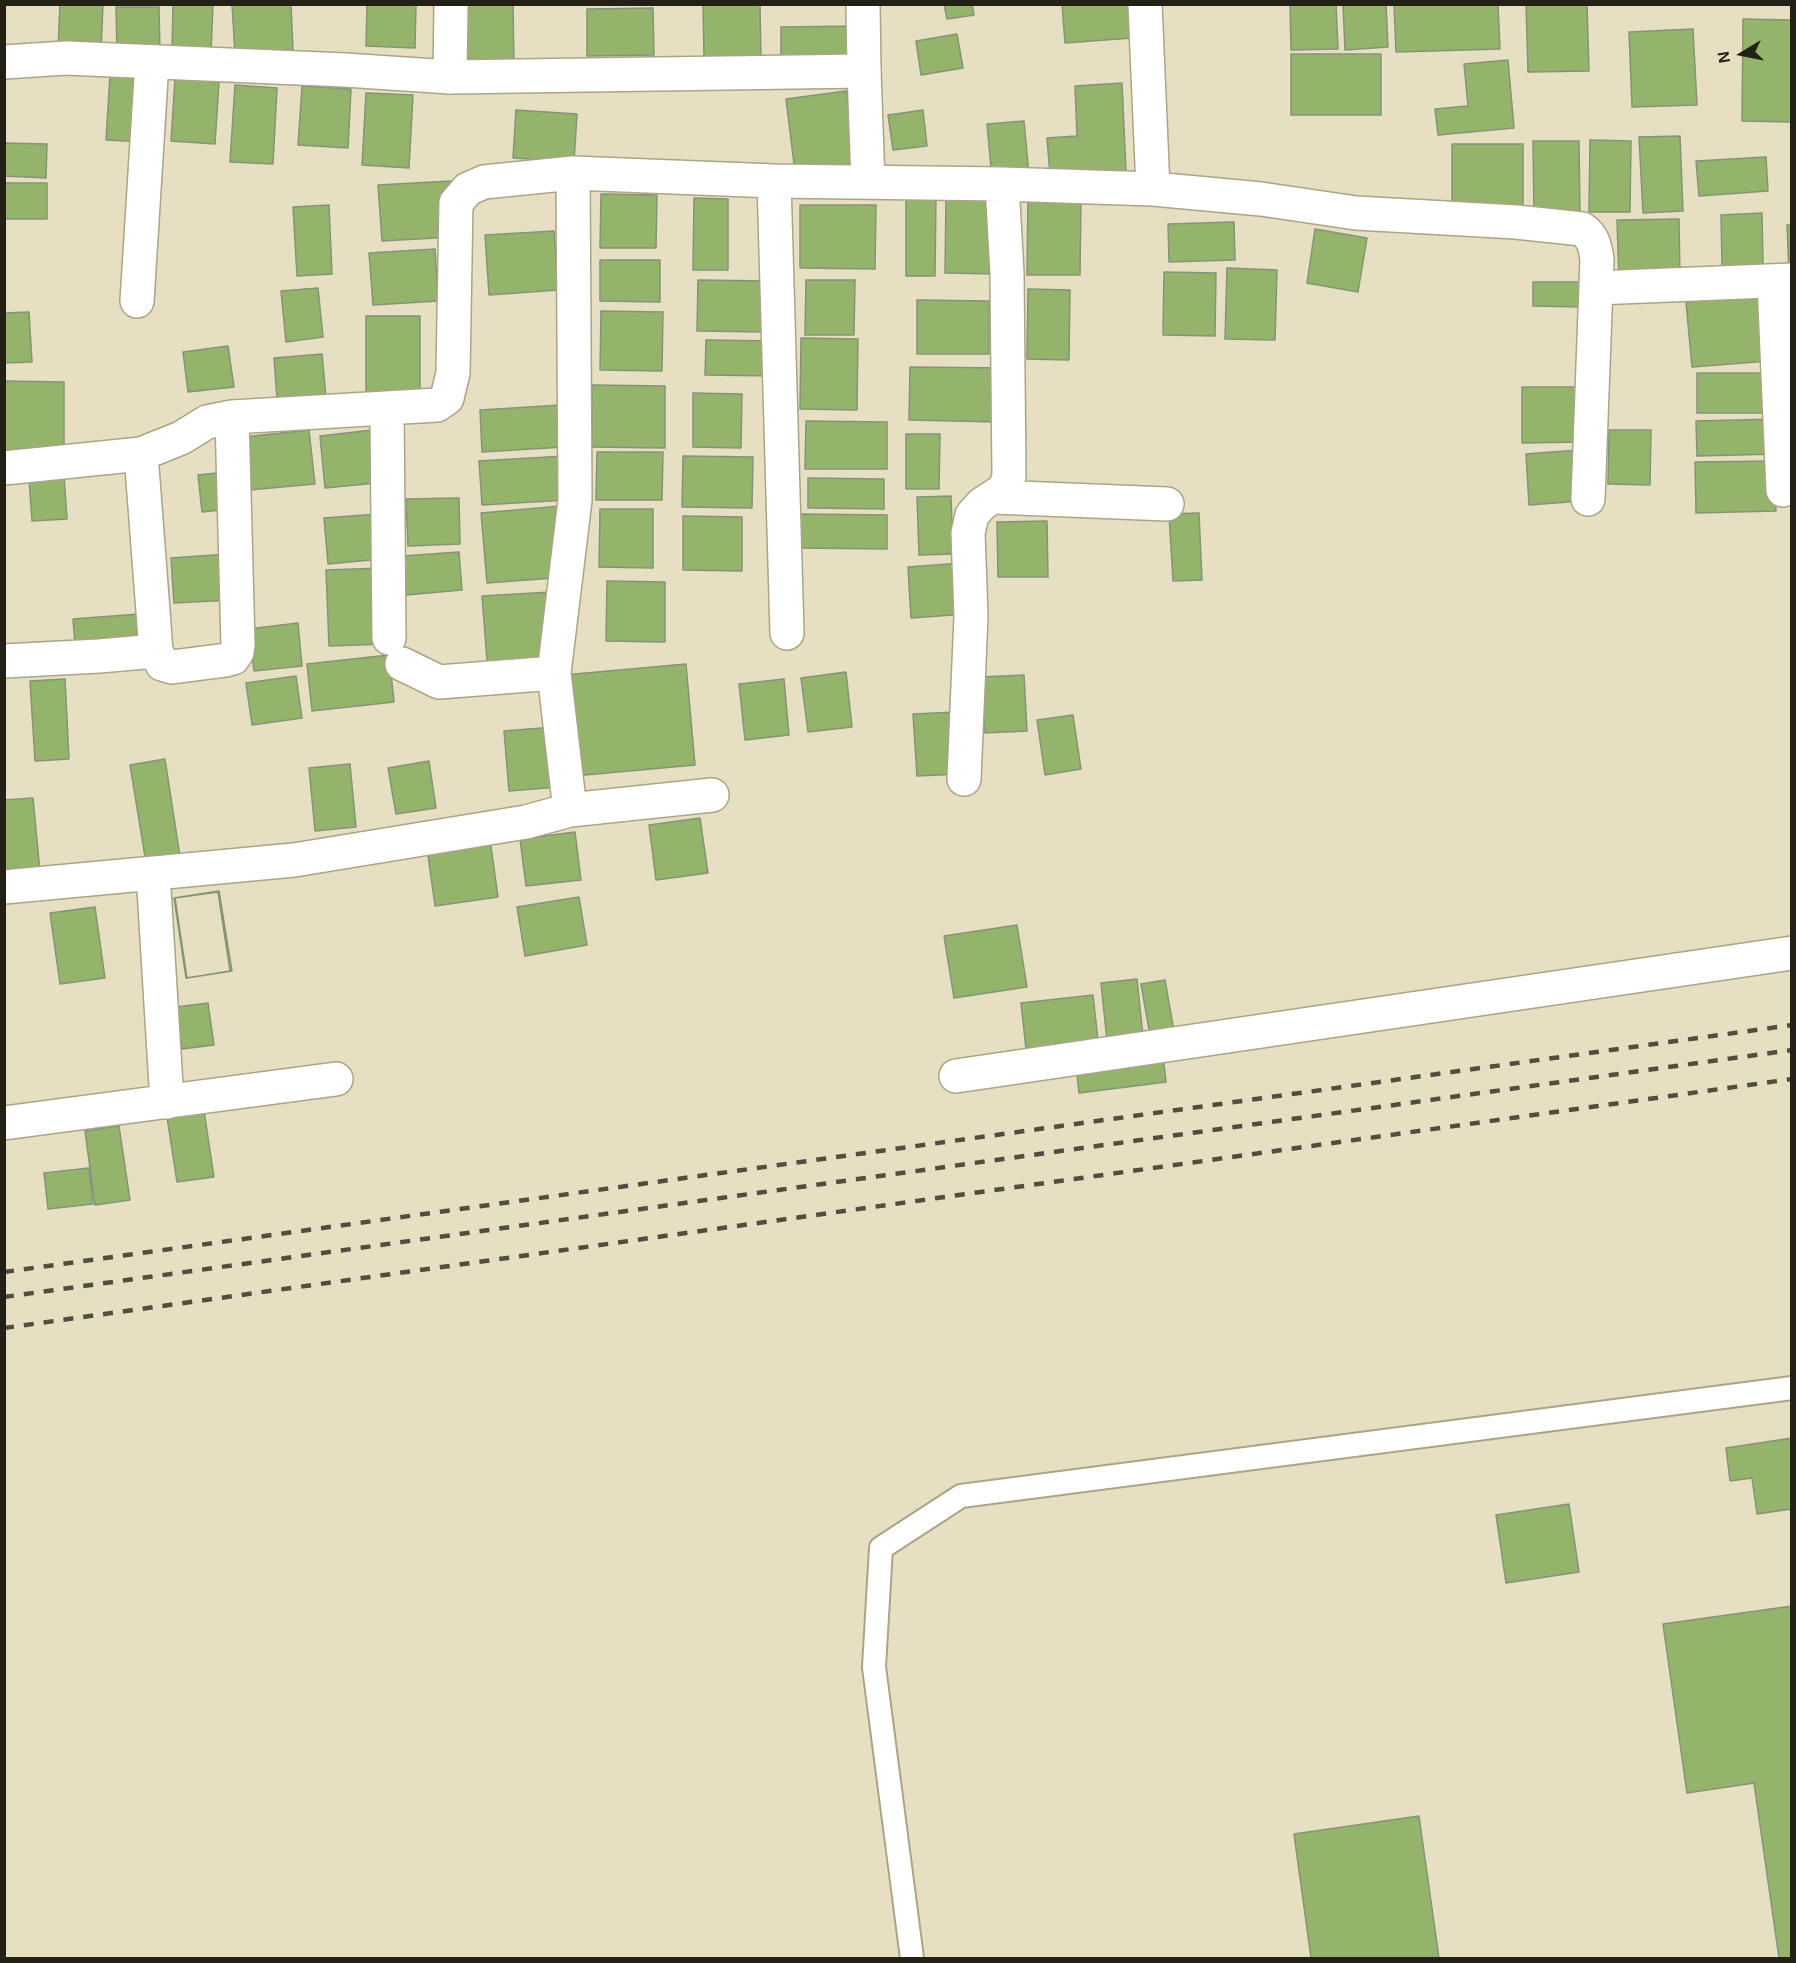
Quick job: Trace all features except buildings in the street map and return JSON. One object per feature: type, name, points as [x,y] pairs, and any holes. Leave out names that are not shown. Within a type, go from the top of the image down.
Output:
[{"type":"street","points":[[450,77],[451,4]]},
{"type":"street","points":[[863,4],[868,182]]},
{"type":"street","points":[[1145,4],[1153,189]]},
{"type":"street","points":[[4,62],[66,58],[345,70],[450,77],[864,71]]},
{"type":"street","points":[[137,301],[153,62]]},
{"type":"street","points":[[570,810],[554,673],[575,500],[573,173]]},
{"type":"street","points":[[4,468],[141,454],[181,438],[207,422],[232,417],[437,405],[447,398],[453,373],[456,203],[468,189],[484,182],[573,173],[774,181],[1002,184],[1153,189],[1356,213],[1516,222],[1582,229],[1590,234],[1595,245],[1597,259],[1588,499]]},
{"type":"street","points":[[774,181],[787,633]]},
{"type":"street","points":[[964,779],[970,616],[968,533],[972,515],[982,504],[1005,489],[1009,476],[1007,273],[1002,184]]},
{"type":"street","points":[[1596,288],[1783,280],[1783,490]]},
{"type":"street","points":[[387,408],[395,651],[439,682],[554,673]]},
{"type":"street","points":[[141,454],[156,651],[162,664],[172,667],[233,658],[237,652],[238,612],[232,417]]},
{"type":"street","points":[[994,497],[1167,504]]},
{"type":"street","points":[[4,661],[156,651]]},
{"type":"street","points":[[4,887],[294,860],[526,822],[570,810],[712,795]]},
{"type":"street","points":[[153,873],[167,1102]]},
{"type":"street","points":[[956,1076],[1791,953]]},
{"type":"street","points":[[4,1123],[336,1079]]},
{"type":"lane","points":[[912,1959],[874,1667],[880,1548],[898,1536],[961,1496],[1791,1388]]},
{"type":"railway","points":[[4,1272],[1792,1025]]},
{"type":"railway","points":[[4,1297],[1792,1050]]},
{"type":"railway","points":[[4,1328],[1792,1079]]}]
